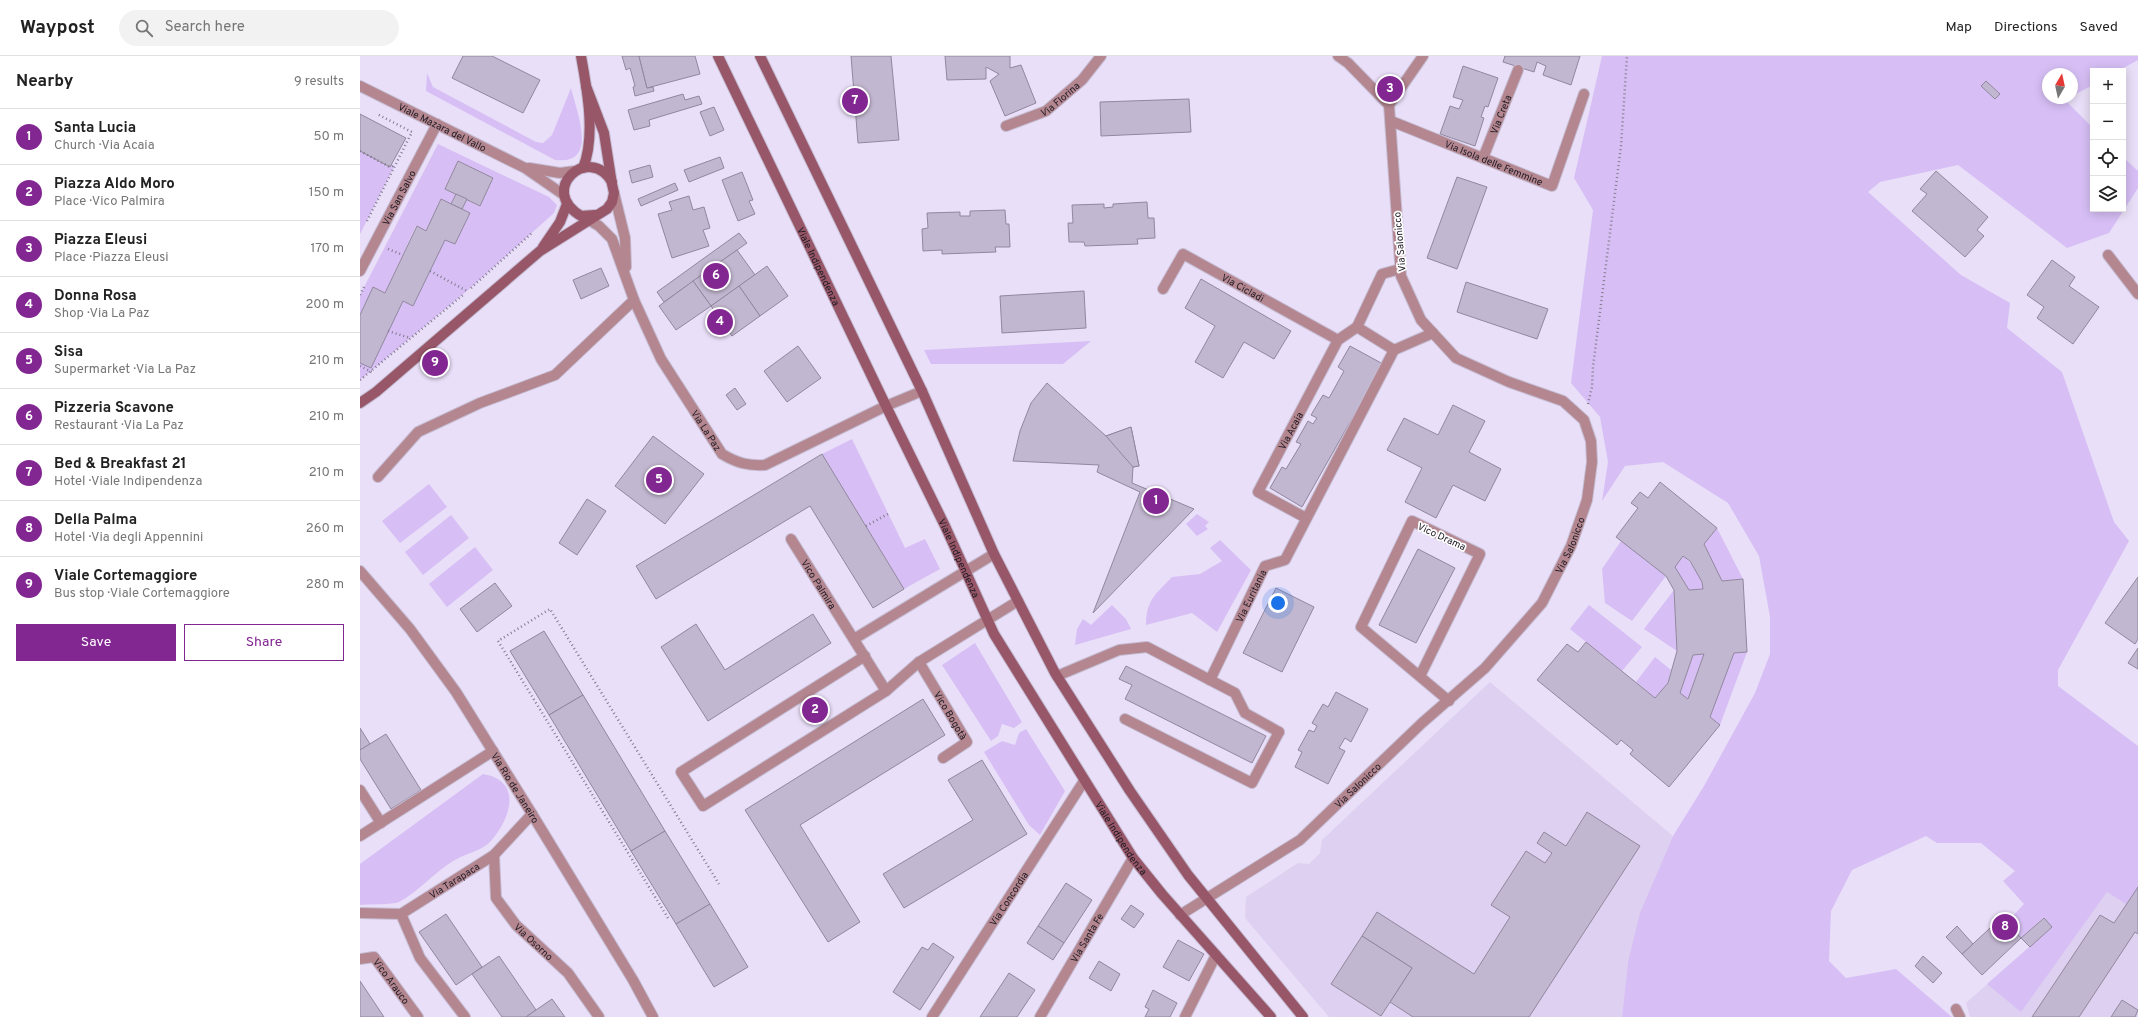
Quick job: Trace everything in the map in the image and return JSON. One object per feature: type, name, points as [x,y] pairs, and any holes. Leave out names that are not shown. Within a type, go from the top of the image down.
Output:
[{"type":"street","points":[[540,251],[560,222],[565,200],[564,186],[568,178],[579,169],[588,156],[589,145],[586,86],[581,56]]},
{"type":"street","name":"Viale Indipendenza","points":[[718,56],[945,526],[987,620],[1032,698],[1133,858],[1180,915],[1271,1017]]},
{"type":"street","points":[[760,56],[922,391],[994,554],[1057,676],[1130,791],[1207,898],[1303,1017]]},
{"type":"street","name":"Via Florina","points":[[1006,126],[1046,110],[1082,80],[1101,56]]},
{"type":"street","points":[[1338,56],[1348,63],[1389,105],[1423,56]]},
{"type":"street","name":"Via Creta","points":[[1483,158],[1518,70]]},
{"type":"street","name":"Viale Mazara del Vallo","points":[[360,86],[525,168]]},
{"type":"street","points":[[586,86],[604,134],[613,188],[625,238],[626,275]]},
{"type":"street","name":"Via Isola delle Femmine","points":[[1390,121],[1552,186],[1584,94]]},
{"type":"street","name":"Via Salonicco","points":[[1180,915],[1300,840],[1422,723],[1449,701],[1484,668],[1542,603],[1571,546],[1587,500],[1592,462],[1591,441],[1584,420],[1563,401],[1509,382],[1456,358],[1421,320],[1401,276],[1389,105]]},
{"type":"street","name":"Via San Salvo","points":[[360,271],[437,124]]},
{"type":"street","points":[[360,403],[376,392],[540,251],[590,220],[609,206],[613,188],[608,176],[601,170],[592,167],[560,173],[525,168]]},
{"type":"street","points":[[525,168],[565,200],[581,216],[590,220],[612,239],[626,275]]},
{"type":"street","points":[[581,216],[590,217],[599,214]]},
{"type":"street","name":"Via Cicladi","points":[[1163,289],[1183,254],[1338,340]]},
{"type":"street","points":[[2108,255],[2138,294]]},
{"type":"street","points":[[1400,269],[1382,274],[1357,327],[1394,350],[1433,333]]},
{"type":"street","name":"Via La Paz","points":[[626,275],[634,300],[661,359],[722,454],[735,462],[750,466],[765,465],[886,406],[922,391]]},
{"type":"street","points":[[378,477],[418,432],[480,402],[555,375],[634,300]]},
{"type":"street","name":"Via Acaia","points":[[1306,518],[1258,492],[1338,340],[1357,327]]},
{"type":"street","name":"Via Euritania","points":[[1210,680],[1265,566],[1285,560],[1394,350]]},
{"type":"street","name":"Vico Drama","points":[[1420,676],[1480,554],[1412,521],[1361,627],[1449,701]]},
{"type":"street","name":"Vico Palmira","points":[[791,538],[886,691]]},
{"type":"street","points":[[854,638],[994,554]]},
{"type":"street","name":"Via Rio de Janeiro","points":[[360,571],[410,629],[456,692],[633,980],[653,1017]]},
{"type":"street","points":[[865,656],[681,772],[703,806],[886,691],[920,662],[1018,601]]},
{"type":"street","points":[[1057,676],[1120,650],[1147,648],[1235,693],[1245,713],[1278,732],[1252,783],[1126,719]]},
{"type":"street","name":"Vico Bogotà","points":[[920,662],[967,742],[943,758]]},
{"type":"street","points":[[360,836],[493,751]]},
{"type":"street","name":"Via Concordia","points":[[932,1017],[1084,781]]},
{"type":"street","points":[[360,790],[381,822]]},
{"type":"street","name":"Via Tarapaca","points":[[401,914],[494,855],[532,814]]},
{"type":"street","name":"Via Osorno","points":[[494,855],[496,898],[516,925],[568,973],[599,1017]]},
{"type":"street","name":"Via Santa Fe","points":[[1040,1017],[1133,858]]},
{"type":"street","points":[[360,913],[401,914],[420,958],[465,1017]]},
{"type":"street","points":[[1185,1017],[1216,955]]},
{"type":"street","name":"Vico Arauco","points":[[360,959],[374,957],[418,1017]]},
{"type":"path","points":[[1584,420],[1592,387],[1593,366],[1621,146],[1627,56]]},
{"type":"path","points":[[364,227],[412,132],[373,112]]},
{"type":"path","points":[[360,155],[361,151],[390,167],[395,165]]},
{"type":"path","points":[[360,380],[372,372],[410,338],[467,291],[537,229]]},
{"type":"path","points":[[384,247],[403,255]]},
{"type":"path","points":[[430,271],[467,291]]},
{"type":"path","points":[[360,295],[367,281]]},
{"type":"path","points":[[388,331],[410,338]]},
{"type":"path","points":[[360,366],[372,372]]},
{"type":"path","points":[[866,526],[888,514]]},
{"type":"path","points":[[668,918],[498,642],[550,609],[719,884]]},
{"type":"shaded area","points":[[1602,56],[2138,56],[2138,60],[2123,68],[2090,68],[2090,87],[2078,93],[2078,68],[2042,68],[2042,104],[2069,104],[2090,125],[2090,212],[2123,212],[2109,233],[2067,248],[1958,165],[1880,182],[1868,192],[1961,275],[2010,303],[2007,328],[2062,372],[2114,522],[2129,541],[2058,670],[2058,686],[2138,746],[2138,887],[2126,904],[2107,892],[2021,1012],[1987,984],[2052,927],[2043,918],[2021,938],[2007,922],[2024,904],[2003,881],[2015,871],[1981,843],[1937,843],[1926,836],[1852,870],[1831,911],[1829,961],[1846,978],[1896,969],[1952,1017],[1622,1017],[1628,962],[1640,913],[1673,836],[1704,786],[1755,693],[1770,654],[1770,617],[1759,556],[1728,503],[1663,462],[1625,466],[1602,501],[1608,462],[1600,417],[1571,383],[1593,210],[1574,178]]},
{"type":"shaded area","points":[[427,73],[433,87],[536,142],[543,143],[552,135],[571,88],[582,135],[581,146],[577,154],[569,159],[555,160],[426,91]]},
{"type":"shaded area","points":[[438,144],[549,197],[557,205],[554,213],[467,291],[360,380],[360,363],[445,240],[455,244],[470,213],[462,209],[467,199],[480,205],[493,179],[458,161],[445,189],[456,194],[451,204],[441,199],[426,231],[416,226],[385,293],[373,288],[360,315],[360,295]]},
{"type":"shaded area","points":[[360,151],[390,167],[395,165],[360,234]]},
{"type":"shaded area","points":[[2126,160],[2138,171],[2138,188],[2126,207]]},
{"type":"shaded area","points":[[1091,341],[1063,364],[931,364],[924,350]]},
{"type":"shaded area","points":[[852,439],[905,548],[925,539],[940,569],[904,589],[822,454]]},
{"type":"shaded area","points":[[429,484],[447,507],[400,543],[382,521]]},
{"type":"shaded area","points":[[1197,514],[1209,522],[1205,526],[1208,529],[1197,536],[1186,524]]},
{"type":"shaded area","points":[[451,515],[469,538],[423,575],[405,552]]},
{"type":"shaded area","points":[[1717,528],[1743,579],[1722,581],[1704,544]]},
{"type":"shaded area","points":[[1220,540],[1251,570],[1217,632],[1192,613],[1146,625],[1146,616],[1150,603],[1172,577],[1200,574],[1222,561],[1210,548]]},
{"type":"shaded area","points":[[1621,541],[1666,576],[1632,621],[1605,603],[1602,569]]},
{"type":"shaded area","points":[[475,547],[493,570],[447,607],[429,584]]},
{"type":"shaded area","points":[[1683,556],[1696,571],[1701,580],[1703,589],[1689,590],[1675,567]]},
{"type":"shaded area","points":[[1674,590],[1677,651],[1644,629]]},
{"type":"shaded area","points":[[1112,605],[1126,619],[1131,629],[1075,645],[1077,629],[1083,619],[1091,625]]},
{"type":"shaded area","points":[[1589,605],[1642,647],[1622,671],[1570,629]]},
{"type":"shaded area","points":[[975,643],[1022,722],[1014,728],[1002,724],[998,736],[991,741],[942,665]]},
{"type":"shaded area","points":[[1747,652],[1720,725],[1710,717],[1734,653]]},
{"type":"shaded area","points":[[1704,654],[1688,699],[1680,693],[1693,655]]},
{"type":"shaded area","points":[[1655,657],[1671,670],[1668,683],[1655,698],[1636,682]]},
{"type":"shaded area","points":[[1490,682],[1673,836],[1660,867],[1628,962],[1622,1017],[1329,1017],[1245,918],[1246,897],[1298,863],[1309,864],[1320,853],[1322,840]]},
{"type":"shaded area","points":[[1026,729],[1065,791],[1040,835],[1029,825],[984,752],[1002,741],[1015,745],[1019,733]]},
{"type":"shaded area","points":[[483,774],[496,778],[504,784],[509,793],[507,813],[503,823],[490,842],[448,865],[399,902],[360,905],[360,864]]},
{"type":"shaded area","points":[[2138,845],[2138,1017],[1970,1017],[1966,1003],[2052,927]]},
{"type":"building","points":[[463,56],[492,56],[540,80],[523,113],[452,78]]},
{"type":"building","points":[[622,56],[639,56],[647,88],[653,87],[654,91],[635,96],[633,87],[635,86],[630,68],[626,70]]},
{"type":"building","points":[[639,56],[695,56],[700,74],[647,88]]},
{"type":"building","points":[[851,56],[891,56],[899,140],[858,143]]},
{"type":"building","points":[[945,56],[1010,56],[1010,68],[1021,65],[1036,103],[1005,116],[990,81],[999,74],[986,67],[986,79],[947,80]]},
{"type":"building","points":[[1505,56],[1580,56],[1571,85],[1543,75],[1546,66],[1537,62],[1534,72],[1503,62]]},
{"type":"building","points":[[1463,66],[1498,78],[1488,107],[1485,106],[1481,117],[1484,118],[1475,146],[1440,134],[1450,106],[1459,109],[1463,100],[1453,97]]},
{"type":"building","points":[[1986,81],[2000,94],[1995,99],[1981,86]]},
{"type":"building","points":[[683,94],[685,100],[699,96],[702,104],[649,120],[650,126],[634,130],[628,110]]},
{"type":"building","points":[[1189,99],[1191,132],[1101,136],[1100,102]]},
{"type":"building","points":[[714,107],[724,130],[710,136],[700,112]]},
{"type":"building","points":[[360,114],[406,138],[390,167],[360,151]]},
{"type":"building","points":[[720,157],[724,168],[689,182],[684,170]]},
{"type":"building","points":[[458,161],[493,178],[480,206],[445,189]]},
{"type":"building","points":[[650,165],[653,177],[632,183],[629,171]]},
{"type":"building","points":[[1936,171],[1988,217],[1977,230],[1984,236],[1965,257],[1912,211],[1927,194],[1920,189]]},
{"type":"building","points":[[742,172],[753,200],[749,201],[755,214],[738,221],[722,180]]},
{"type":"building","points":[[1457,177],[1487,187],[1457,269],[1427,258]]},
{"type":"building","points":[[675,183],[678,190],[641,206],[638,199]]},
{"type":"building","points":[[456,194],[467,199],[462,209],[451,204]]},
{"type":"building","points":[[689,196],[693,210],[704,207],[710,228],[703,230],[709,246],[672,258],[658,214],[672,210],[669,202]]},
{"type":"building","points":[[441,199],[470,213],[455,244],[445,240],[413,306],[403,301],[371,368],[360,363],[360,315],[373,287],[385,293],[417,226],[426,231]]},
{"type":"building","points":[[1147,202],[1148,218],[1154,218],[1155,238],[1137,239],[1138,244],[1085,246],[1084,242],[1069,242],[1068,223],[1073,223],[1072,205],[1104,204],[1104,208],[1113,207],[1113,204]]},
{"type":"building","points":[[1005,210],[1006,224],[1009,224],[1010,247],[995,247],[996,252],[942,254],[942,250],[923,251],[922,229],[928,228],[927,213],[960,212],[960,216],[970,216],[970,211]]},
{"type":"building","points":[[739,233],[747,243],[664,302],[657,292]]},
{"type":"building","points":[[737,250],[755,275],[711,306],[693,281]]},
{"type":"building","points":[[2052,260],[2075,277],[2069,286],[2099,307],[2073,344],[2037,318],[2044,307],[2027,295]]},
{"type":"building","points":[[767,266],[788,296],[760,316],[739,286]]},
{"type":"building","points":[[601,268],[609,286],[581,299],[573,280]]},
{"type":"building","points":[[1201,279],[1291,331],[1274,359],[1244,342],[1223,378],[1195,362],[1215,326],[1185,308]]},
{"type":"building","points":[[693,281],[711,306],[676,330],[659,306]]},
{"type":"building","points":[[1466,282],[1548,309],[1537,339],[1457,312]]},
{"type":"building","points":[[739,286],[760,316],[732,336],[711,306]]},
{"type":"building","points":[[1084,291],[1086,328],[1002,333],[1000,296]]},
{"type":"building","points":[[798,346],[821,378],[787,402],[764,371]]},
{"type":"building","points":[[1350,346],[1383,364],[1302,507],[1270,488],[1282,467],[1286,469],[1301,444],[1296,442],[1308,421],[1313,424],[1317,418],[1311,415],[1323,395],[1329,398],[1344,371],[1338,367]]},
{"type":"building","points":[[1047,383],[1106,436],[1131,427],[1139,466],[1133,467],[1132,483],[1194,509],[1093,613],[1140,492],[1097,472],[1099,465],[1013,461],[1020,431],[1031,403]]},
{"type":"building","points":[[735,388],[746,404],[737,410],[726,395]]},
{"type":"building","points":[[1453,405],[1485,421],[1469,452],[1501,469],[1485,501],[1453,485],[1436,518],[1405,502],[1422,468],[1387,450],[1404,418],[1438,435]]},
{"type":"building","points":[[1131,427],[1139,466],[1133,467],[1106,436]]},
{"type":"building","points":[[653,436],[704,474],[665,524],[615,486]]},
{"type":"building","points":[[822,454],[904,589],[873,608],[810,506],[656,599],[636,566]]},
{"type":"building","points":[[1660,482],[1717,528],[1704,544],[1722,581],[1743,579],[1747,652],[1734,653],[1710,717],[1720,725],[1669,787],[1630,754],[1633,750],[1621,740],[1617,745],[1537,680],[1567,644],[1578,652],[1586,642],[1655,698],[1668,683],[1677,651],[1674,590],[1666,576],[1616,537],[1638,508],[1631,503],[1640,492],[1648,498]],"holes":[[[1683,556],[1690,561],[1702,582],[1703,589],[1689,590],[1675,567]],[[1704,654],[1688,699],[1680,693],[1693,655]]]},
{"type":"building","points":[[587,499],[606,511],[577,555],[559,543]]},
{"type":"building","points":[[1418,549],[1455,568],[1416,643],[1379,625]]},
{"type":"building","points":[[2138,577],[2138,639],[2135,644],[2105,623]]},
{"type":"building","points":[[495,583],[512,606],[477,632],[460,609]]},
{"type":"building","points":[[1276,588],[1314,607],[1282,672],[1243,653]]},
{"type":"building","points":[[813,614],[831,643],[708,721],[661,647],[696,624],[725,670]]},
{"type":"building","points":[[544,631],[583,695],[549,715],[510,651]]},
{"type":"building","points":[[2138,648],[2138,669],[2128,663]]},
{"type":"building","points":[[1126,666],[1266,736],[1252,763],[1125,699],[1132,685],[1119,679]]},
{"type":"building","points":[[1336,692],[1368,709],[1351,742],[1345,738],[1339,748],[1345,751],[1328,784],[1295,767],[1302,752],[1298,750],[1309,730],[1314,732],[1317,726],[1312,723],[1323,704],[1328,707]]},
{"type":"building","points":[[583,695],[665,831],[631,851],[549,715]]},
{"type":"building","points":[[923,699],[945,735],[800,825],[860,922],[828,942],[745,810]]},
{"type":"building","points":[[360,728],[370,744],[360,750]]},
{"type":"building","points":[[386,734],[421,790],[391,809],[360,759],[360,750]]},
{"type":"building","points":[[982,760],[1027,834],[904,908],[883,874],[973,820],[948,780]]},
{"type":"building","points":[[1587,812],[1640,846],[1529,1017],[1413,1017],[1390,1002],[1412,968],[1362,936],[1377,912],[1474,974],[1510,917],[1491,905],[1526,851],[1545,863],[1552,853],[1537,843],[1544,832],[1566,846]]},
{"type":"building","points":[[665,831],[710,904],[676,924],[631,851]]},
{"type":"building","points":[[1066,883],[1092,900],[1064,943],[1038,926]]},
{"type":"building","points":[[2138,887],[2138,934],[2135,932],[2079,1017],[2032,1017],[2100,915],[2114,923]]},
{"type":"building","points":[[710,904],[748,967],[714,987],[676,924]]},
{"type":"building","points":[[1131,905],[1144,914],[1134,928],[1121,919]]},
{"type":"building","points":[[446,914],[482,967],[456,985],[419,932]]},
{"type":"building","points":[[2002,917],[2021,938],[1982,975],[1962,954]]},
{"type":"building","points":[[2044,918],[2052,927],[2030,947],[2021,938]]},
{"type":"building","points":[[1038,926],[1064,943],[1053,960],[1027,943]]},
{"type":"building","points":[[1957,926],[1973,944],[1962,954],[1946,937]]},
{"type":"building","points":[[1362,936],[1412,968],[1381,1016],[1331,984]]},
{"type":"building","points":[[1178,940],[1204,954],[1189,981],[1163,967]]},
{"type":"building","points":[[933,943],[954,957],[920,1010],[893,992],[922,947],[928,950]]},
{"type":"building","points":[[499,956],[536,1010],[526,1017],[502,1017],[472,974]]},
{"type":"building","points":[[1923,956],[1942,973],[1933,983],[1915,966]]},
{"type":"building","points":[[1099,961],[1120,974],[1111,991],[1089,978]]},
{"type":"building","points":[[1009,973],[1035,990],[1017,1017],[980,1017]]},
{"type":"building","points":[[360,981],[384,1017],[360,1017]]},
{"type":"building","points":[[1153,990],[1177,1003],[1170,1017],[1145,1017],[1149,1009],[1145,1007]]},
{"type":"building","points":[[552,999],[565,1017],[526,1017],[536,1010]]},
{"type":"building","points":[[2122,1000],[2138,1010],[2135,1017],[2111,1017]]},
{"type":"place","name":"Piazza Eleusi","points":[[1390,89]]},
{"type":"place","name":"Bed & Breakfast 21","points":[[855,101]]},
{"type":"place","name":"Pizzeria Scavone","points":[[716,276]]},
{"type":"place","name":"Donna Rosa","points":[[720,322]]},
{"type":"place","name":"Viale Cortemaggiore","points":[[435,363]]},
{"type":"place","name":"Sisa","points":[[659,480]]},
{"type":"place","name":"Santa Lucia","points":[[1156,501]]},
{"type":"place","name":"Piazza Aldo Moro","points":[[815,710]]},
{"type":"place","name":"Della Palma","points":[[2005,927]]}]
